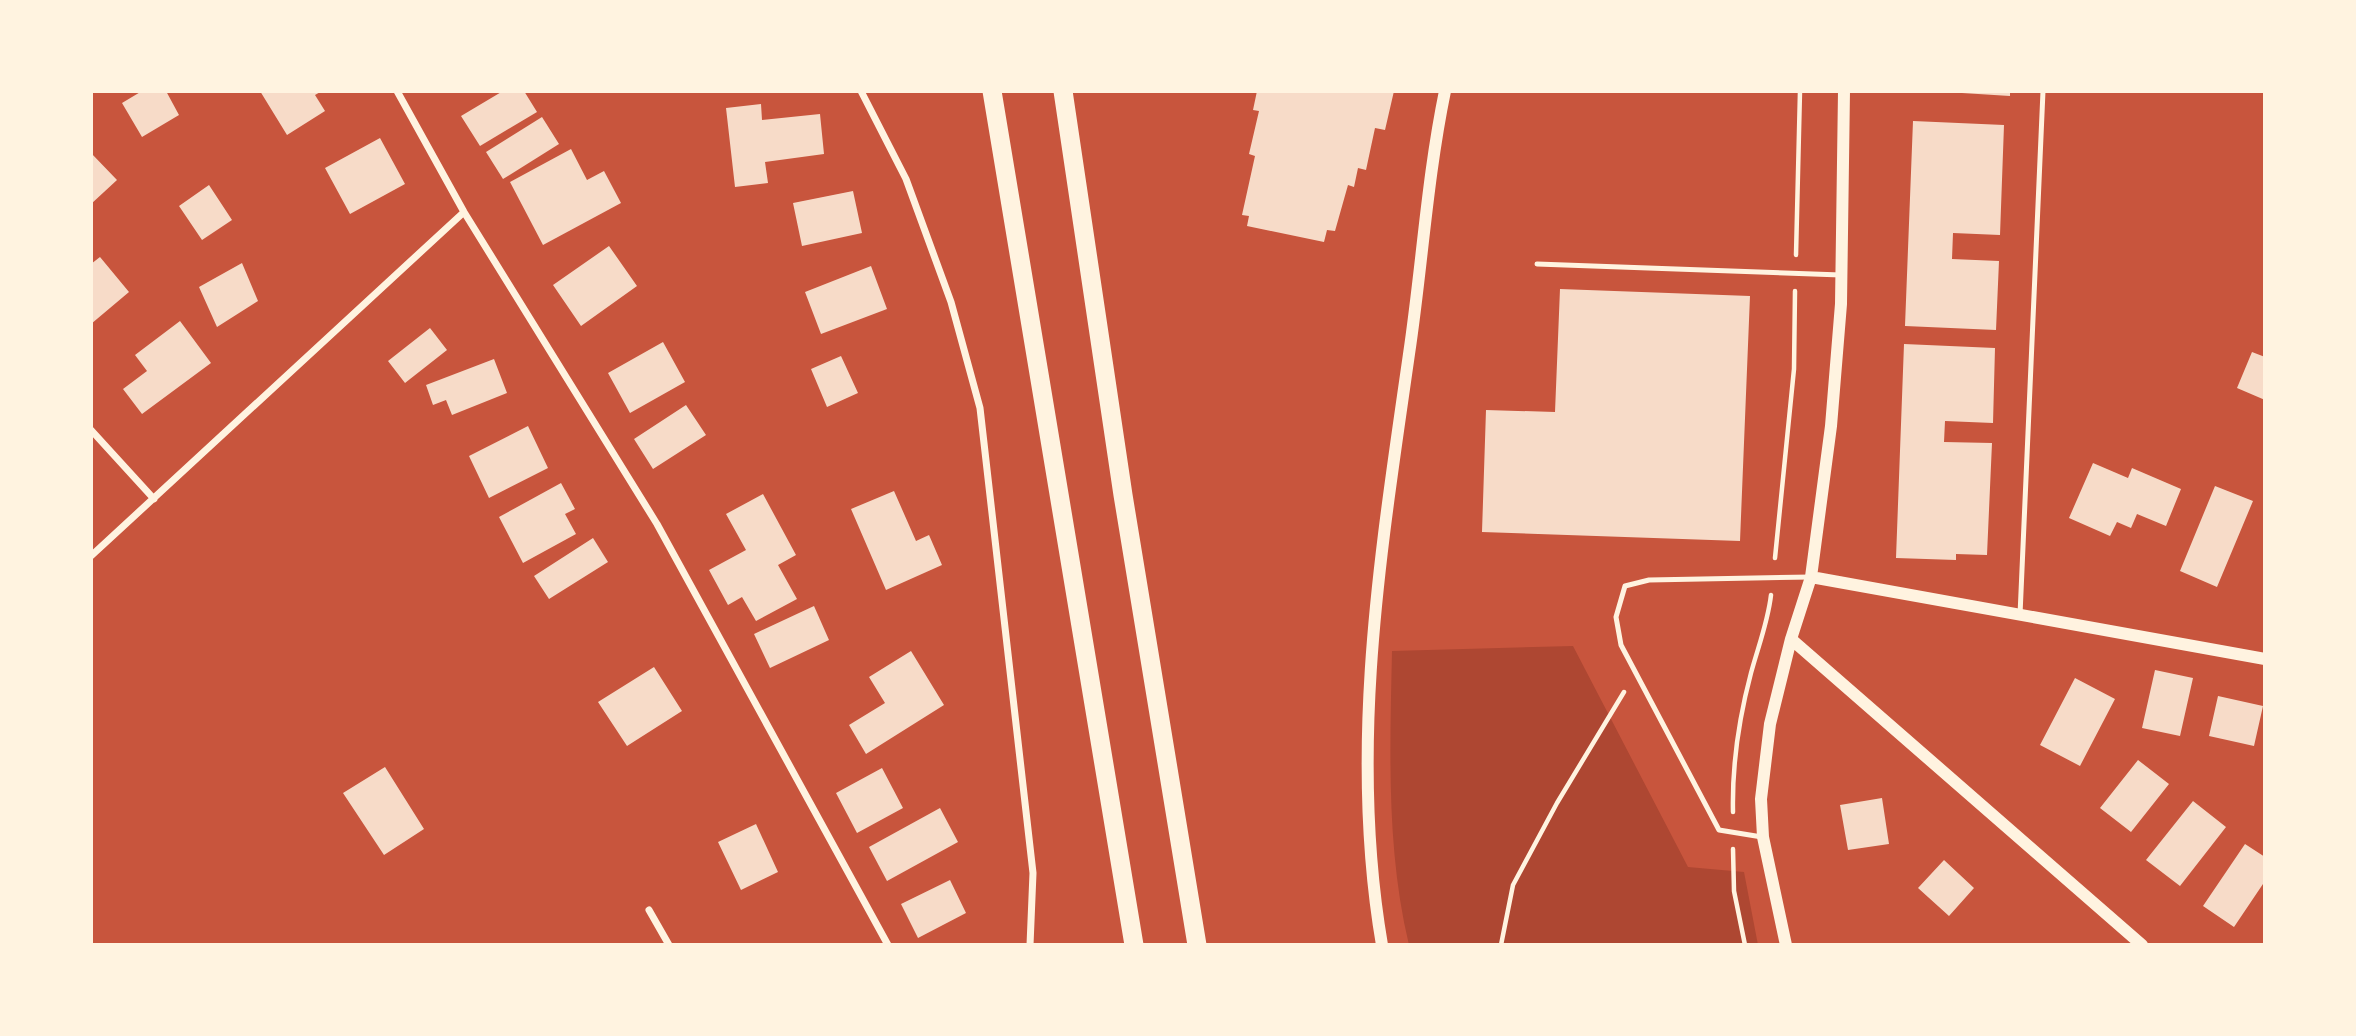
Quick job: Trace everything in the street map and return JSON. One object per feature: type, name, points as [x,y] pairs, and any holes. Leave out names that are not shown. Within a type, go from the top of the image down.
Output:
[{"type":"highway","points":[[992,91],[1134,945]]},
{"type":"highway","points":[[1063,91],[1123,495],[1196,945]]},
{"type":"street","points":[[397,91],[464,212],[657,524],[887,945]]},
{"type":"street","points":[[862,91],[906,179],[951,302],[980,408],[1033,873],[1030,945]]},
{"type":"street","points":[[1382,945],[1368,838],[1367,706],[1376,590],[1445,91]]},
{"type":"street","points":[[1786,945],[1763,837],[1761,799],[1770,724],[1791,639],[1811,577],[1831,426],[1842,275],[1844,91]]},
{"type":"street","points":[[91,556],[464,212]]},
{"type":"street","points":[[91,430],[154,499]]},
{"type":"street","points":[[1811,577],[2264,657]]},
{"type":"street","points":[[1791,639],[2142,945]]},
{"type":"street","points":[[649,910],[669,945]]},
{"type":"lane","points":[[2020,615],[2043,91]]},
{"type":"lane","points":[[1537,264],[1842,275]]},
{"type":"lane","points":[[1763,837],[1719,830],[1620,645],[1616,617],[1625,586],[1648,580],[1811,577]]},
{"type":"path","points":[[1745,945],[1734,891],[1732,783],[1746,694],[1769,614],[1794,369],[1800,91]]},
{"type":"path","points":[[1501,945],[1513,885],[1557,803],[1635,674]]},
{"type":"shaded area","points":[[1573,646],[1688,867],[1744,872],[1758,945],[1409,945],[1396,872],[1393,836],[1390,762],[1392,651]]},
{"type":"building","points":[[142,91],[166,91],[179,115],[142,137],[122,103]]},
{"type":"building","points":[[260,91],[322,91],[315,95],[325,111],[287,135]]},
{"type":"building","points":[[503,91],[524,91],[537,112],[480,146],[461,116]]},
{"type":"building","points":[[1257,91],[1394,91],[1385,130],[1375,128],[1366,170],[1358,168],[1354,187],[1348,185],[1335,231],[1327,230],[1324,242],[1247,226],[1249,216],[1242,215],[1255,156],[1249,154],[1259,111],[1253,110]]},
{"type":"building","points":[[1930,91],[2010,91],[2010,96]]},
{"type":"building","points":[[761,104],[762,120],[820,114],[824,154],[765,162],[768,183],[735,187],[726,108]]},
{"type":"building","points":[[542,117],[559,144],[503,179],[486,152]]},
{"type":"building","points":[[1913,121],[2004,125],[2000,235],[1953,233],[1952,259],[1999,261],[1996,330],[1905,326]]},
{"type":"building","points":[[380,138],[405,184],[350,214],[325,168]]},
{"type":"building","points":[[571,149],[587,180],[604,171],[621,203],[543,245],[510,182]]},
{"type":"building","points":[[91,153],[117,180],[91,204]]},
{"type":"building","points":[[209,185],[232,220],[202,240],[179,206]]},
{"type":"building","points":[[853,191],[862,233],[802,246],[793,203]]},
{"type":"building","points":[[609,246],[637,286],[581,326],[553,285]]},
{"type":"building","points":[[100,257],[129,292],[91,324],[91,264]]},
{"type":"building","points":[[242,263],[258,301],[217,327],[199,287]]},
{"type":"building","points":[[871,266],[887,309],[821,334],[805,292]]},
{"type":"building","points":[[1560,289],[1750,296],[1740,541],[1482,532],[1486,410],[1555,412]]},
{"type":"building","points":[[180,321],[211,363],[142,414],[123,389],[147,371],[135,355]]},
{"type":"building","points":[[430,328],[447,350],[405,383],[388,361]]},
{"type":"building","points":[[663,342],[685,382],[630,413],[608,373]]},
{"type":"building","points":[[1904,344],[1995,348],[1993,423],[1945,421],[1944,442],[1992,443],[1987,555],[1956,554],[1956,560],[1896,558]]},
{"type":"building","points":[[2252,352],[2265,357],[2265,400],[2237,388]]},
{"type":"building","points":[[841,356],[858,393],[827,407],[811,369]]},
{"type":"building","points":[[494,359],[507,393],[452,415],[446,400],[433,405],[426,385]]},
{"type":"building","points":[[686,405],[706,435],[653,469],[634,439]]},
{"type":"building","points":[[528,426],[548,468],[489,498],[469,456]]},
{"type":"building","points":[[2093,463],[2128,478],[2132,468],[2181,489],[2166,526],[2137,514],[2131,528],[2117,522],[2110,536],[2069,518]]},
{"type":"building","points":[[561,483],[575,509],[565,514],[576,534],[523,563],[499,517]]},
{"type":"building","points":[[2215,486],[2253,501],[2217,587],[2180,571]]},
{"type":"building","points":[[894,491],[916,541],[929,535],[942,565],[886,590],[851,509]]},
{"type":"building","points":[[763,494],[796,555],[778,565],[797,599],[756,621],[742,597],[728,605],[709,570],[746,550],[726,514]]},
{"type":"building","points":[[593,538],[608,562],[549,599],[534,576]]},
{"type":"building","points":[[814,606],[829,640],[770,668],[754,634]]},
{"type":"building","points":[[911,651],[944,705],[866,754],[849,725],[885,703],[869,677]]},
{"type":"building","points":[[654,667],[682,711],[627,746],[598,702]]},
{"type":"building","points":[[2155,670],[2193,678],[2180,736],[2142,728]]},
{"type":"building","points":[[2075,678],[2115,699],[2080,766],[2040,745]]},
{"type":"building","points":[[2218,696],[2263,706],[2254,746],[2209,736]]},
{"type":"building","points":[[2138,760],[2169,784],[2131,832],[2100,808]]},
{"type":"building","points":[[385,767],[424,829],[384,855],[343,793]]},
{"type":"building","points":[[882,768],[903,808],[857,833],[836,793]]},
{"type":"building","points":[[1882,798],[1889,844],[1848,850],[1840,805]]},
{"type":"building","points":[[2193,801],[2226,827],[2180,886],[2146,860]]},
{"type":"building","points":[[940,808],[958,842],[887,881],[869,847]]},
{"type":"building","points":[[756,824],[778,872],[741,890],[718,842]]},
{"type":"building","points":[[2245,844],[2265,857],[2265,881],[2234,927],[2203,906]]},
{"type":"building","points":[[1944,860],[1974,888],[1949,916],[1918,888]]},
{"type":"building","points":[[950,880],[966,913],[918,938],[901,904]]}]
